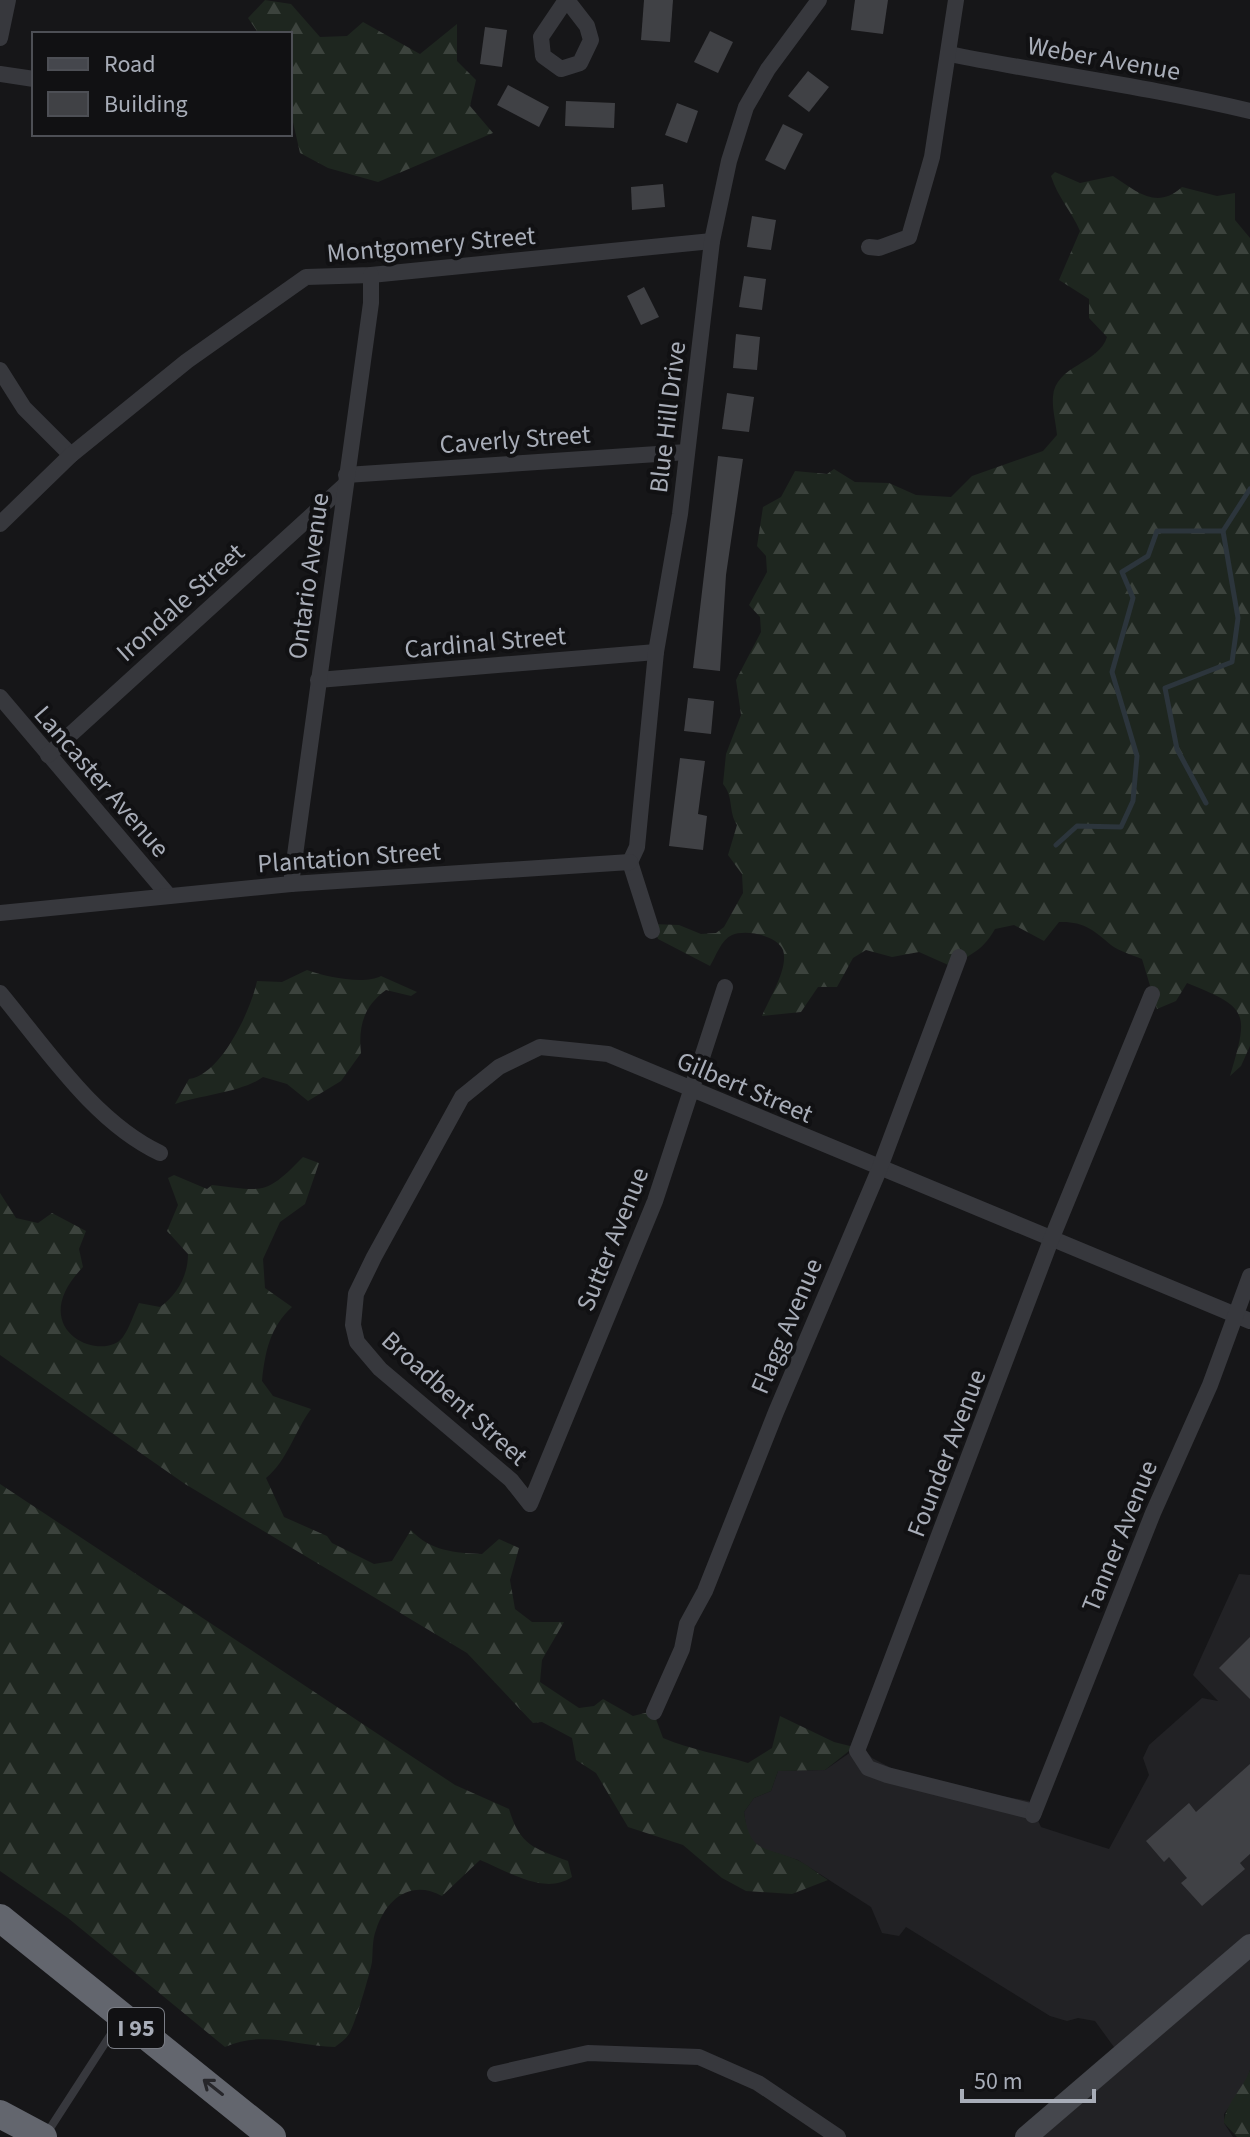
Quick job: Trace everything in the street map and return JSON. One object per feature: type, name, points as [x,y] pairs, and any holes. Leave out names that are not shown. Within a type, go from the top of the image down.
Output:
[{"type":"highway","name":"I 95","points":[[0,1918],[217,2089],[272,2137]]},
{"type":"highway","points":[[0,2114],[44,2137]]},
{"type":"main road","points":[[1026,2137],[1250,1945]]},
{"type":"street","points":[[0,38],[8,0]]},
{"type":"street","name":"Blue Hill Drive","points":[[630,862],[637,847],[656,652],[687,452],[712,241],[729,161],[746,107],[768,69],[819,0]]},
{"type":"street","points":[[869,247],[879,248],[909,237],[932,157],[956,0]]},
{"type":"street","name":"Weber Avenue","points":[[949,54],[1181,95],[1250,111]]},
{"type":"street","points":[[0,74],[32,79]]},
{"type":"street","name":"Montgomery Street","points":[[0,524],[71,455],[187,361],[306,277],[371,275],[712,241]]},
{"type":"street","name":"Ontario Avenue","points":[[291,884],[371,303],[371,275]]},
{"type":"street","points":[[0,370],[24,408],[71,455]]},
{"type":"street","name":"Caverly Street","points":[[346,480],[687,452]]},
{"type":"street","name":"Irondale Street","points":[[48,755],[346,480]]},
{"type":"street","name":"Cardinal Street","points":[[318,680],[656,652]]},
{"type":"street","name":"Lancaster Avenue","points":[[0,697],[118,832],[169,896]]},
{"type":"street","points":[[630,862],[652,931]]},
{"type":"street","name":"Plantation Street","points":[[0,913],[291,884],[630,862]]},
{"type":"street","name":"Flagg Avenue","points":[[654,1712],[682,1649],[687,1624],[705,1591],[776,1412],[879,1170],[959,957]]},
{"type":"street","name":"Sutter Avenue","points":[[530,1504],[655,1201],[725,987]]},
{"type":"street","points":[[0,993],[82,1089],[134,1141],[160,1153]]},
{"type":"street","name":"Founder Avenue","points":[[1034,1813],[887,1775],[868,1768],[857,1751],[1051,1240],[1152,994]]},
{"type":"street","name":"Gilbert Street","points":[[353,1325],[356,1294],[462,1097],[499,1067],[540,1047],[608,1054],[879,1170],[1250,1321]]},
{"type":"street","name":"Tanner Avenue","points":[[1034,1813],[1153,1513],[1210,1385],[1233,1314],[1250,1276]]},
{"type":"street","name":"Broadbent Street","points":[[353,1325],[357,1342],[380,1369],[511,1480],[530,1504]]},
{"type":"street","points":[[495,2074],[588,2053],[699,2057],[758,2083],[838,2137]]},
{"type":"lane","points":[[44,2137],[122,2017]]},
{"type":"shaded area","points":[[1239,1574],[1250,1575],[1250,2070],[1244,2087],[1224,2114],[1224,2123],[1233,2137],[1022,2137],[1119,2054],[1095,2021],[1078,2018],[1067,2021],[1050,2016],[906,1927],[899,1936],[882,1933],[871,1907],[798,1860],[757,1847],[747,1832],[744,1812],[754,1798],[771,1791],[778,1771],[825,1770],[861,1745],[872,1758],[899,1772],[942,1785],[1029,1801],[1041,1827],[1109,1849],[1149,1775],[1143,1758],[1149,1745],[1202,1698],[1218,1701],[1193,1675]]},
{"type":"green space","points":[[265,0],[291,4],[320,37],[347,36],[363,22],[420,54],[457,24],[457,61],[476,80],[470,106],[493,133],[378,182],[328,168],[300,153],[292,118],[292,32],[258,32],[248,18]]},
{"type":"green space","points":[[1055,172],[1080,183],[1113,176],[1139,193],[1156,198],[1173,194],[1182,187],[1217,196],[1235,193],[1235,220],[1250,238],[1250,1046],[1241,1066],[1230,1076],[1241,1025],[1233,1007],[1223,999],[1187,983],[1176,1001],[1157,1009],[1142,959],[1118,949],[1093,931],[1075,923],[1059,922],[1044,941],[1014,925],[995,929],[980,948],[955,968],[919,952],[892,957],[866,950],[853,958],[837,987],[818,987],[801,1012],[762,1016],[783,966],[780,945],[768,937],[738,933],[722,944],[710,966],[658,939],[652,924],[679,925],[701,934],[716,933],[724,927],[743,893],[742,874],[728,855],[737,825],[729,794],[723,784],[726,754],[741,715],[736,680],[761,632],[760,617],[749,605],[767,572],[766,556],[757,546],[763,507],[781,497],[795,471],[827,474],[834,469],[855,482],[889,483],[916,495],[951,497],[972,476],[1043,451],[1057,435],[1053,402],[1056,386],[1069,371],[1095,353],[1107,337],[1089,318],[1089,299],[1059,280],[1080,231],[1054,184],[1051,176]]},
{"type":"green space","points":[[307,970],[355,980],[381,976],[417,992],[411,996],[386,990],[378,996],[364,1017],[361,1053],[341,1081],[308,1101],[287,1084],[263,1077],[233,1090],[175,1104],[189,1079],[201,1075],[212,1066],[233,1039],[257,981],[282,982]]},
{"type":"green space","points":[[303,1157],[319,1163],[305,1204],[280,1222],[263,1259],[265,1288],[292,1307],[278,1323],[270,1341],[262,1381],[273,1396],[311,1409],[280,1463],[266,1478],[284,1517],[327,1536],[332,1543],[374,1564],[392,1561],[411,1530],[435,1547],[453,1552],[482,1554],[499,1539],[519,1548],[510,1580],[515,1609],[532,1622],[564,1622],[542,1660],[540,1682],[579,1708],[594,1706],[603,1699],[633,1716],[653,1711],[663,1738],[748,1763],[772,1748],[780,1716],[834,1742],[854,1747],[825,1770],[778,1771],[771,1791],[754,1798],[744,1812],[750,1835],[760,1846],[799,1861],[828,1880],[792,1894],[746,1891],[722,1878],[683,1845],[628,1827],[596,1773],[576,1760],[572,1738],[542,1722],[533,1723],[467,1653],[185,1484],[0,1355],[0,1193],[16,1218],[38,1223],[52,1213],[86,1231],[79,1249],[83,1267],[66,1289],[61,1308],[64,1324],[73,1336],[100,1346],[113,1344],[123,1337],[139,1303],[160,1307],[172,1297],[184,1277],[188,1254],[167,1231],[178,1205],[168,1178],[174,1175],[207,1189],[212,1185],[263,1188],[280,1179]]},
{"type":"green space","points":[[0,1484],[455,1785],[509,1809],[524,1838],[537,1849],[568,1861],[572,1877],[550,1884],[538,1883],[480,1860],[442,1896],[420,1890],[401,1895],[380,1919],[362,1999],[352,2029],[343,2041],[335,2047],[266,2039],[225,2047],[68,1918],[0,1871]]},
{"type":"green space","points":[[1250,2070],[1250,2137],[1237,2137],[1224,2123],[1225,2117]]},
{"type":"building","points":[[644,0],[673,0],[670,42],[641,40]]},
{"type":"building","points":[[855,0],[888,0],[883,34],[851,30]]},
{"type":"building","points":[[485,27],[507,30],[502,67],[480,64]]},
{"type":"building","points":[[710,31],[733,42],[718,73],[694,62]]},
{"type":"building","points":[[808,71],[829,87],[809,112],[788,96]]},
{"type":"building","points":[[508,85],[549,107],[539,127],[497,105]]},
{"type":"building","points":[[566,101],[615,103],[614,128],[565,126]]},
{"type":"building","points":[[677,103],[698,111],[687,143],[665,135]]},
{"type":"building","points":[[783,124],[803,134],[785,170],[765,160]]},
{"type":"building","points":[[663,184],[665,207],[632,210],[631,187]]},
{"type":"building","points":[[752,216],[776,220],[771,250],[747,247]]},
{"type":"building","points":[[744,276],[766,279],[762,310],[739,307]]},
{"type":"building","points":[[644,287],[659,317],[641,325],[627,296]]},
{"type":"building","points":[[736,334],[760,337],[757,370],[733,368]]},
{"type":"building","points":[[727,393],[754,397],[749,432],[722,429]]},
{"type":"building","points":[[718,456],[743,459],[726,575],[720,671],[693,668]]},
{"type":"building","points":[[688,698],[714,701],[711,734],[684,731]]},
{"type":"building","points":[[680,758],[705,761],[698,814],[707,816],[703,850],[669,846]]},
{"type":"building","points":[[1250,1637],[1250,1699],[1219,1668]]},
{"type":"building","points":[[1250,1764],[1250,1854],[1240,1863],[1245,1869],[1202,1906],[1181,1883],[1187,1878],[1169,1857],[1164,1862],[1146,1841],[1189,1803],[1196,1812]]},
{"type":"waterway","points":[[1206,803],[1177,749],[1165,688],[1232,662],[1238,618],[1223,531],[1250,489]]},
{"type":"waterway","points":[[1056,845],[1077,826],[1121,827],[1133,801],[1137,756],[1112,672],[1133,598],[1122,572],[1148,556],[1157,531],[1223,531]]}]
